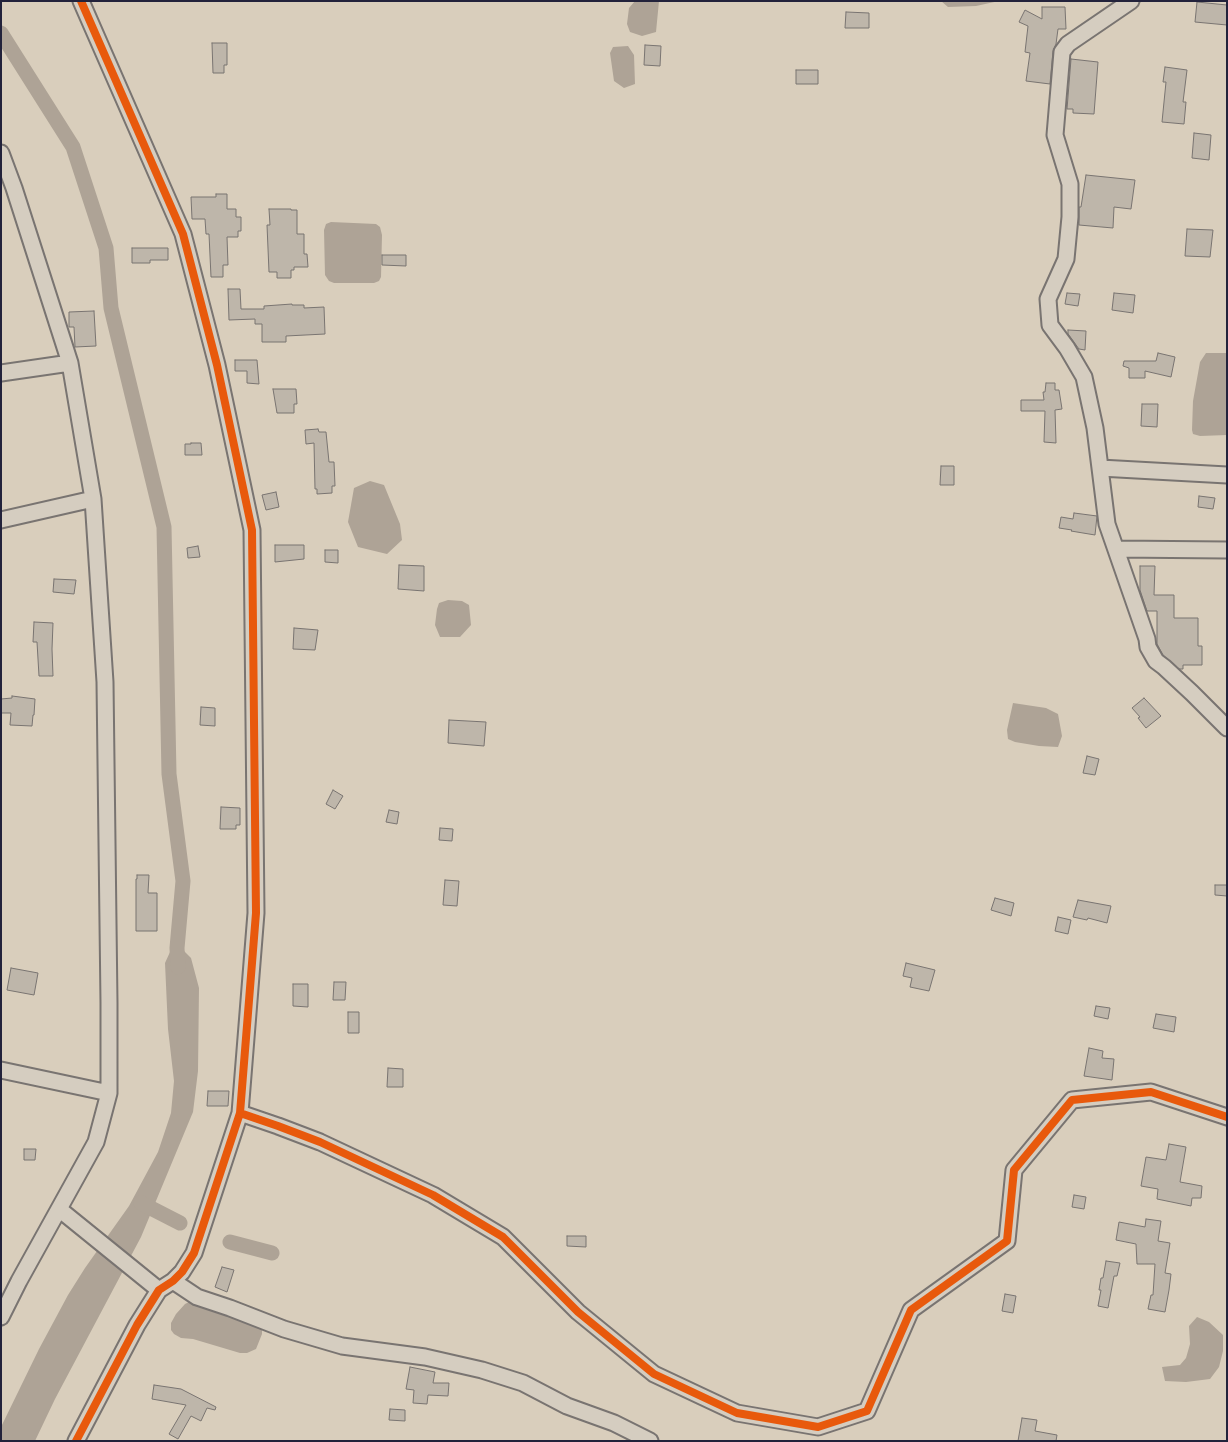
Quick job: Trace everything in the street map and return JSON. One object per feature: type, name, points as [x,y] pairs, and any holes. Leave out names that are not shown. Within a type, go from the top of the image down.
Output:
[{"type":"street","points":[[76,1441],[138,1325],[159,1290],[173,1281],[182,1272],[194,1253],[240,1113],[256,913],[252,530],[217,365],[183,234],[81,1]]},
{"type":"street","points":[[1131,1],[1068,44],[1062,52],[1055,134],[1070,184],[1070,217],[1066,258],[1048,300],[1050,325],[1084,377],[1095,428],[1107,524],[1147,639],[1148,648],[1156,661],[1227,728]]},
{"type":"street","points":[[1,153],[70,363],[93,499],[105,682],[109,1093],[96,1142],[18,1281],[1,1317]]},
{"type":"street","points":[[1,373],[70,363]]},
{"type":"street","points":[[1100,468],[1227,475]]},
{"type":"street","points":[[1,520],[93,499]]},
{"type":"street","points":[[1116,549],[1227,550]]},
{"type":"street","points":[[1,1070],[109,1093]]},
{"type":"street","points":[[240,1113],[320,1142],[433,1194],[503,1237],[578,1312],[654,1374],[737,1413],[818,1426],[867,1411],[911,1310],[1007,1241],[1014,1170],[1072,1100],[1151,1092],[1227,1117]]},
{"type":"street","points":[[59,1209],[159,1290]]},
{"type":"street","points":[[173,1281],[197,1297],[284,1329],[342,1346],[425,1356],[482,1370],[523,1383],[567,1406],[614,1423],[650,1441]]},
{"type":"shaded area","points":[[635,1],[659,1],[656,32],[642,36],[630,32],[627,24],[629,8]]},
{"type":"shaded area","points":[[941,1],[999,1],[976,6],[948,7]]},
{"type":"shaded area","points":[[628,46],[634,55],[635,84],[624,88],[614,81],[610,53],[613,47]]},
{"type":"shaded area","points":[[331,222],[376,224],[380,227],[382,235],[381,277],[379,281],[374,283],[334,283],[329,281],[325,275],[324,230],[326,224]]},
{"type":"shaded area","points":[[1206,353],[1227,353],[1227,435],[1200,436],[1193,434],[1193,401],[1200,362]]},
{"type":"shaded area","points":[[370,481],[384,485],[400,524],[402,540],[387,554],[358,547],[348,522],[354,488]]},
{"type":"shaded area","points":[[448,600],[462,601],[469,605],[471,625],[460,637],[440,637],[435,625],[439,603]]},
{"type":"shaded area","points":[[1013,703],[1046,708],[1058,714],[1062,736],[1058,747],[1039,746],[1008,739],[1007,730]]},
{"type":"shaded area","points":[[177,948],[183,950],[191,958],[199,988],[198,1071],[193,1112],[141,1237],[55,1399],[35,1441],[1,1441],[1,1427],[68,1295],[129,1206],[158,1152],[171,1113],[174,1081],[168,1029],[165,963],[170,952]]},
{"type":"shaded area","points":[[197,1301],[262,1327],[262,1334],[256,1349],[247,1353],[240,1353],[193,1339],[181,1338],[174,1334],[171,1330],[171,1323],[176,1314],[185,1304]]},
{"type":"shaded area","points":[[1197,1317],[1209,1322],[1223,1335],[1223,1351],[1219,1367],[1210,1379],[1186,1382],[1165,1381],[1162,1367],[1180,1365],[1186,1358],[1190,1344],[1189,1326]]},
{"type":"building","points":[[1197,2],[1227,5],[1227,25],[1195,22]]},
{"type":"building","points":[[1042,7],[1065,7],[1066,29],[1058,29],[1053,51],[1050,84],[1026,81],[1030,53],[1025,52],[1028,26],[1019,22],[1025,10],[1042,19]]},
{"type":"building","points":[[846,12],[869,13],[869,28],[845,28]]},
{"type":"building","points":[[212,43],[227,43],[227,65],[224,65],[224,73],[213,73]]},
{"type":"building","points":[[645,45],[661,46],[660,66],[644,65]]},
{"type":"building","points":[[1071,59],[1098,62],[1094,114],[1073,113],[1073,109],[1067,109]]},
{"type":"building","points":[[1165,67],[1187,70],[1183,102],[1186,102],[1184,124],[1162,122],[1166,82],[1163,82]]},
{"type":"building","points":[[796,70],[818,70],[818,84],[796,84]]},
{"type":"building","points":[[1194,133],[1211,135],[1209,160],[1192,158]]},
{"type":"building","points":[[1086,175],[1135,180],[1131,209],[1114,207],[1113,228],[1079,225],[1079,207],[1081,207]]},
{"type":"building","points":[[216,194],[227,194],[227,209],[236,209],[236,217],[241,217],[241,231],[238,231],[238,237],[227,237],[228,265],[223,265],[223,277],[211,277],[209,234],[206,234],[205,219],[192,219],[191,197],[216,197]]},
{"type":"building","points":[[269,209],[297,210],[297,234],[304,234],[304,254],[307,254],[308,267],[294,267],[294,270],[291,270],[291,278],[277,278],[277,272],[269,272],[267,225],[270,225]]},
{"type":"building","points":[[1187,229],[1213,230],[1210,257],[1185,256]]},
{"type":"building","points":[[132,248],[168,248],[168,260],[132,263]]},
{"type":"building","points":[[382,255],[406,255],[406,266],[382,265]]},
{"type":"building","points":[[228,289],[240,289],[241,309],[264,309],[264,306],[292,304],[304,305],[304,308],[324,307],[325,334],[286,336],[286,342],[262,342],[262,324],[255,324],[255,319],[229,320]]},
{"type":"building","points":[[1067,293],[1080,294],[1078,306],[1065,304]]},
{"type":"building","points":[[1114,293],[1135,295],[1133,313],[1112,310]]},
{"type":"building","points":[[94,311],[96,346],[75,347],[74,327],[69,327],[69,312]]},
{"type":"building","points":[[1068,330],[1086,331],[1085,350],[1079,349],[1068,334]]},
{"type":"building","points":[[1158,353],[1175,357],[1171,377],[1145,371],[1145,378],[1129,378],[1129,368],[1123,366],[1124,361],[1156,361]]},
{"type":"building","points":[[235,360],[257,360],[259,384],[247,383],[247,371],[235,371]]},
{"type":"building","points":[[1046,383],[1055,383],[1055,390],[1059,390],[1062,409],[1055,410],[1056,443],[1044,442],[1045,411],[1021,411],[1021,400],[1044,400],[1043,392],[1045,392]]},
{"type":"building","points":[[273,389],[296,389],[297,404],[294,404],[294,413],[277,413]]},
{"type":"building","points":[[1142,404],[1158,404],[1157,427],[1141,426]]},
{"type":"building","points":[[318,429],[319,432],[326,432],[329,462],[334,462],[335,486],[332,486],[332,493],[317,494],[317,489],[315,489],[314,443],[306,444],[305,430]]},
{"type":"building","points":[[201,443],[202,455],[185,455],[185,444]]},
{"type":"building","points":[[941,466],[954,466],[954,485],[940,485]]},
{"type":"building","points":[[276,492],[279,507],[266,510],[262,495]]},
{"type":"building","points":[[1199,496],[1215,498],[1213,509],[1198,507]]},
{"type":"building","points":[[1074,513],[1097,516],[1095,535],[1059,528],[1061,517],[1073,519]]},
{"type":"building","points":[[275,545],[304,545],[304,559],[275,562]]},
{"type":"building","points":[[198,546],[200,557],[188,558],[187,548]]},
{"type":"building","points":[[325,550],[338,550],[338,563],[325,562]]},
{"type":"building","points":[[399,565],[424,566],[424,591],[398,589]]},
{"type":"building","points":[[1140,566],[1155,566],[1154,595],[1174,595],[1174,618],[1198,618],[1198,646],[1202,646],[1202,665],[1183,665],[1183,669],[1179,669],[1163,655],[1157,644],[1157,611],[1147,611],[1140,590]]},
{"type":"building","points":[[54,579],[76,580],[74,594],[53,592]]},
{"type":"building","points":[[34,622],[53,623],[53,676],[39,676],[37,642],[33,642]]},
{"type":"building","points":[[294,628],[318,630],[315,650],[293,649]]},
{"type":"building","points":[[12,696],[35,699],[32,726],[10,725],[11,713],[1,713],[1,699],[12,698]]},
{"type":"building","points":[[1144,698],[1161,716],[1146,728],[1132,708]]},
{"type":"building","points":[[201,707],[215,708],[215,726],[200,725]]},
{"type":"building","points":[[449,720],[486,722],[484,746],[448,743]]},
{"type":"building","points":[[1087,756],[1099,759],[1095,775],[1083,773]]},
{"type":"building","points":[[333,790],[343,796],[335,809],[326,804]]},
{"type":"building","points":[[221,807],[240,808],[240,825],[236,825],[236,829],[220,829]]},
{"type":"building","points":[[389,810],[399,812],[397,824],[386,822]]},
{"type":"building","points":[[440,828],[453,829],[452,841],[439,840]]},
{"type":"building","points":[[137,875],[149,875],[148,893],[157,893],[157,931],[136,931]]},
{"type":"building","points":[[445,880],[459,881],[457,906],[443,905]]},
{"type":"building","points":[[1215,885],[1227,885],[1227,896],[1215,895]]},
{"type":"building","points":[[995,898],[1014,903],[1011,916],[991,910]]},
{"type":"building","points":[[1078,900],[1111,906],[1107,923],[1088,918],[1087,920],[1073,917]]},
{"type":"building","points":[[1058,917],[1071,920],[1068,934],[1055,931]]},
{"type":"building","points":[[906,963],[935,970],[929,991],[910,987],[912,978],[903,976]]},
{"type":"building","points":[[11,968],[38,973],[34,995],[7,990]]},
{"type":"building","points":[[334,982],[346,982],[345,1000],[333,1000]]},
{"type":"building","points":[[293,984],[308,984],[308,1007],[293,1006]]},
{"type":"building","points":[[1096,1006],[1110,1008],[1108,1019],[1094,1016]]},
{"type":"building","points":[[348,1012],[359,1012],[359,1033],[348,1033]]},
{"type":"building","points":[[1156,1014],[1176,1017],[1174,1032],[1153,1028]]},
{"type":"building","points":[[1089,1048],[1103,1051],[1102,1058],[1114,1059],[1112,1080],[1084,1076]]},
{"type":"building","points":[[388,1068],[403,1069],[403,1087],[387,1087]]},
{"type":"building","points":[[208,1091],[229,1091],[228,1106],[207,1106]]},
{"type":"building","points":[[1169,1144],[1186,1147],[1180,1182],[1202,1186],[1201,1198],[1192,1198],[1191,1206],[1157,1199],[1158,1189],[1141,1186],[1146,1157],[1166,1160]]},
{"type":"building","points":[[24,1149],[36,1149],[35,1160],[24,1160]]},
{"type":"building","points":[[1074,1195],[1086,1197],[1084,1209],[1072,1207]]},
{"type":"building","points":[[1146,1219],[1161,1221],[1158,1241],[1170,1243],[1165,1273],[1171,1274],[1165,1312],[1148,1309],[1151,1295],[1153,1295],[1155,1264],[1137,1264],[1136,1244],[1116,1240],[1119,1222],[1145,1227]]},
{"type":"building","points":[[567,1236],[586,1236],[586,1247],[567,1246]]},
{"type":"building","points":[[1106,1261],[1120,1263],[1117,1276],[1114,1276],[1108,1308],[1098,1306],[1101,1278],[1103,1278]]},
{"type":"building","points":[[222,1267],[234,1270],[227,1292],[215,1287]]},
{"type":"building","points":[[1005,1294],[1016,1296],[1013,1313],[1002,1311]]},
{"type":"building","points":[[410,1367],[435,1372],[433,1383],[449,1383],[448,1396],[428,1395],[427,1404],[413,1403],[414,1390],[406,1389]]},
{"type":"building","points":[[154,1385],[181,1389],[216,1407],[215,1410],[207,1408],[201,1421],[191,1416],[178,1439],[169,1434],[186,1405],[152,1399]]},
{"type":"building","points":[[390,1409],[405,1410],[405,1421],[389,1420]]},
{"type":"building","points":[[1022,1418],[1037,1420],[1035,1431],[1057,1435],[1056,1441],[1018,1441]]},
{"type":"waterway","points":[[1,33],[73,147],[106,248],[111,308],[164,527],[169,774],[183,881],[177,948],[178,967]]},
{"type":"waterway","points":[[141,1203],[180,1223]]},
{"type":"waterway","points":[[230,1242],[272,1253]]},
{"type":"cycle path","points":[[76,1441],[137,1325],[159,1290],[173,1281],[182,1272],[194,1253],[240,1113],[256,913],[252,530],[217,365],[183,234],[81,1]]},
{"type":"cycle path","points":[[240,1113],[320,1142],[433,1195],[503,1237],[578,1312],[654,1374],[737,1413],[818,1427],[867,1411],[911,1310],[1007,1241],[1014,1170],[1072,1100],[1151,1092],[1227,1117]]}]
